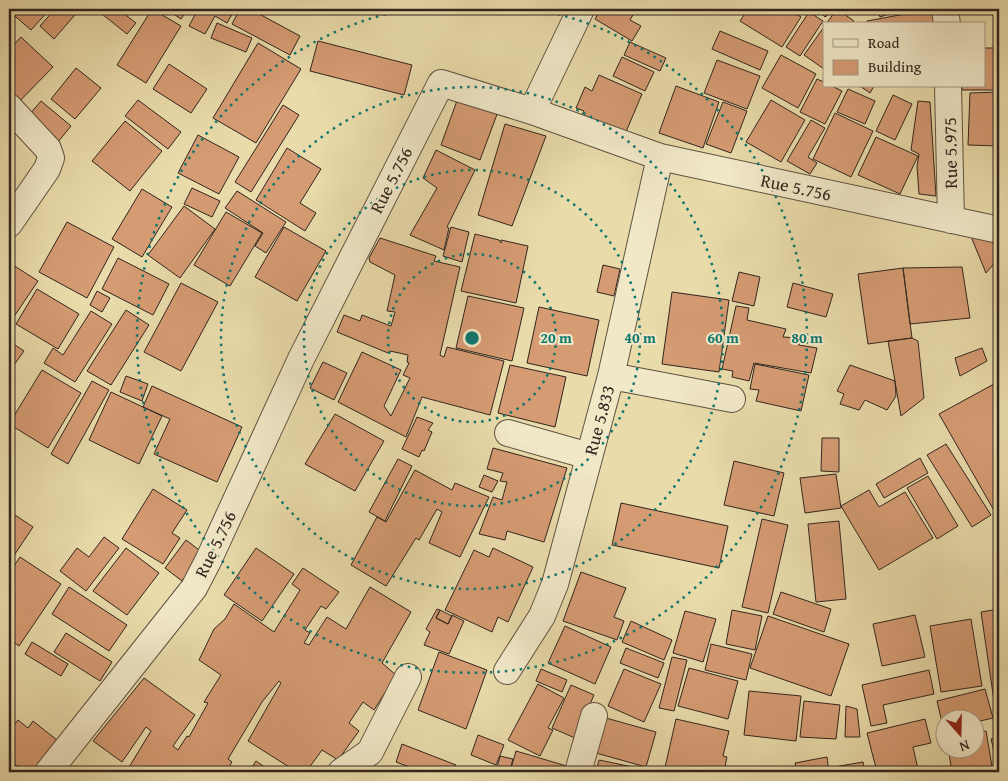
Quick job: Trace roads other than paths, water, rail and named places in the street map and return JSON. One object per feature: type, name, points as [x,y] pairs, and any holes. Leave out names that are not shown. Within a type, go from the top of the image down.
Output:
[{"type":"street","points":[[532,111],[581,9]]},
{"type":"street","points":[[945,9],[946,22]]},
{"type":"street","name":"Rue 5.756","points":[[48,772],[194,588],[300,359],[441,83],[532,111],[660,157],[999,230]]},
{"type":"street","name":"Rue 5.975","points":[[948,88],[951,220]]},
{"type":"street","points":[[9,106],[48,149],[51,158],[47,169],[9,224]]},
{"type":"street","name":"Rue 5.833","points":[[507,671],[542,616],[555,584],[611,376],[660,157]]},
{"type":"street","points":[[611,376],[732,399]]},
{"type":"street","points":[[508,433],[589,456]]},
{"type":"street","points":[[341,772],[370,752],[408,677]]},
{"type":"street","points":[[578,772],[594,716]]}]
